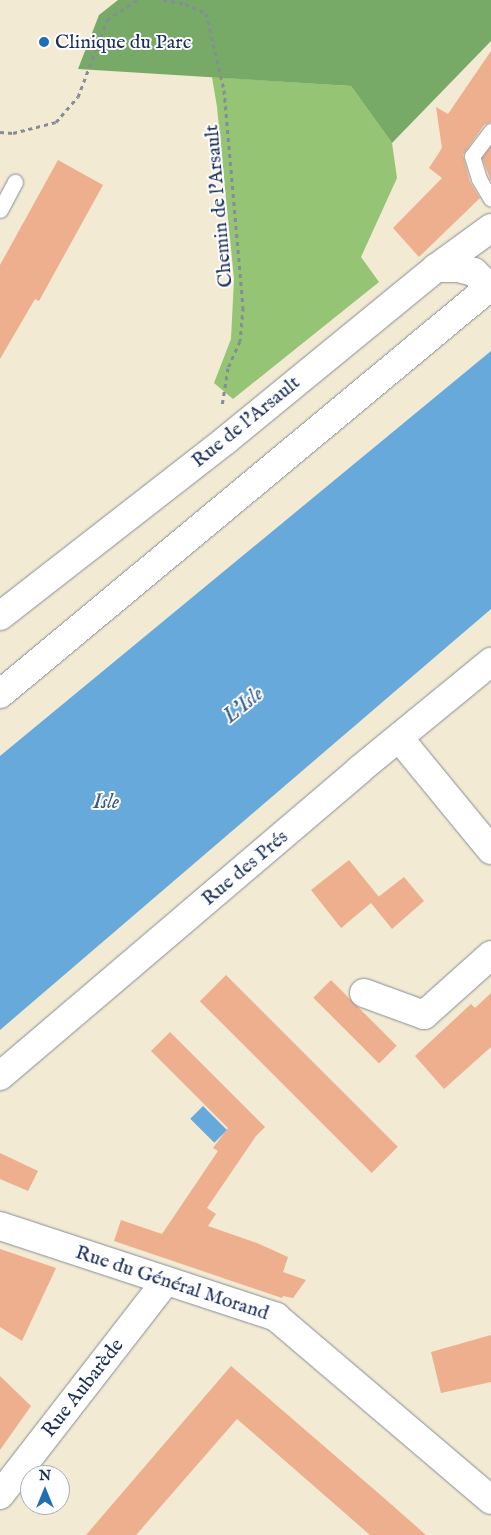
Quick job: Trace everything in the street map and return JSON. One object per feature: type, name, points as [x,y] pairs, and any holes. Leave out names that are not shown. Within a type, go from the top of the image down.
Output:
[{"type":"street","name":"Rue de l'Arsault","points":[[0,616],[226,440],[436,268],[485,235]]},
{"type":"street","points":[[0,694],[490,286],[474,272],[458,268],[436,268]]},
{"type":"street","name":"Rue des Prés","points":[[0,1076],[491,662]]},
{"type":"street","points":[[399,738],[491,850]]},
{"type":"street","points":[[364,994],[424,1015],[491,955]]},
{"type":"street","name":"Rue du Général Morand","points":[[0,1226],[276,1317],[491,1500]]},
{"type":"street","name":"Rue Aubarède","points":[[0,1495],[166,1281]]},
{"type":"lane","points":[[491,131],[472,156],[479,179],[491,199]]},
{"type":"lane","points":[[0,210],[15,182]]},
{"type":"path","points":[[0,132],[12,133],[56,122],[78,97],[107,20],[137,0]]},
{"type":"path","name":"Chemin de l'Arsault","points":[[163,0],[186,4],[206,13],[224,90],[243,307],[240,340],[228,368],[221,402],[226,440]]},
{"type":"green space","points":[[118,0],[491,0],[491,41],[392,143],[351,86],[78,69],[99,15]]},
{"type":"green space","points":[[212,77],[351,86],[392,143],[397,178],[361,257],[379,282],[233,399],[214,383],[231,339],[234,279],[217,107]]},
{"type":"water","name":"Isle","points":[[491,351],[491,609],[0,1030],[0,756]]},
{"type":"water","points":[[203,1106],[227,1130],[214,1143],[190,1119]]},
{"type":"building","points":[[491,51],[491,122],[484,125],[463,155],[470,182],[480,198],[419,257],[393,228],[442,178],[429,168],[442,148],[436,107],[448,114]]},
{"type":"building","points":[[491,146],[491,181],[482,158]]},
{"type":"building","points":[[58,160],[103,185],[39,301],[35,299],[0,359],[0,265]]},
{"type":"building","points":[[349,860],[379,897],[404,877],[424,901],[392,929],[371,903],[341,928],[311,890]]},
{"type":"building","points":[[226,975],[398,1147],[372,1173],[200,1001]]},
{"type":"building","points":[[331,980],[397,1046],[379,1063],[313,998]]},
{"type":"building","points":[[491,993],[491,1047],[444,1089],[415,1056],[471,1004],[475,1008]]},
{"type":"building","points":[[170,1032],[265,1127],[256,1136],[207,1208],[216,1214],[208,1226],[257,1243],[288,1257],[283,1272],[306,1280],[293,1298],[283,1296],[282,1298],[114,1241],[121,1220],[162,1234],[218,1151],[213,1148],[228,1128],[151,1051]]},
{"type":"building","points":[[0,1153],[38,1171],[28,1191],[0,1179]]},
{"type":"building","points":[[0,1249],[56,1268],[22,1341],[0,1327]]},
{"type":"building","points":[[491,1335],[491,1382],[441,1393],[431,1352]]},
{"type":"building","points":[[231,1366],[426,1535],[370,1535],[237,1419],[136,1535],[86,1535]]},
{"type":"building","points":[[0,1376],[31,1406],[0,1450]]},
{"type":"place","name":"Clinique du Parc","points":[[44,42]]},
{"type":"water label","name":"L'Isle","points":[[244,706]]}]
